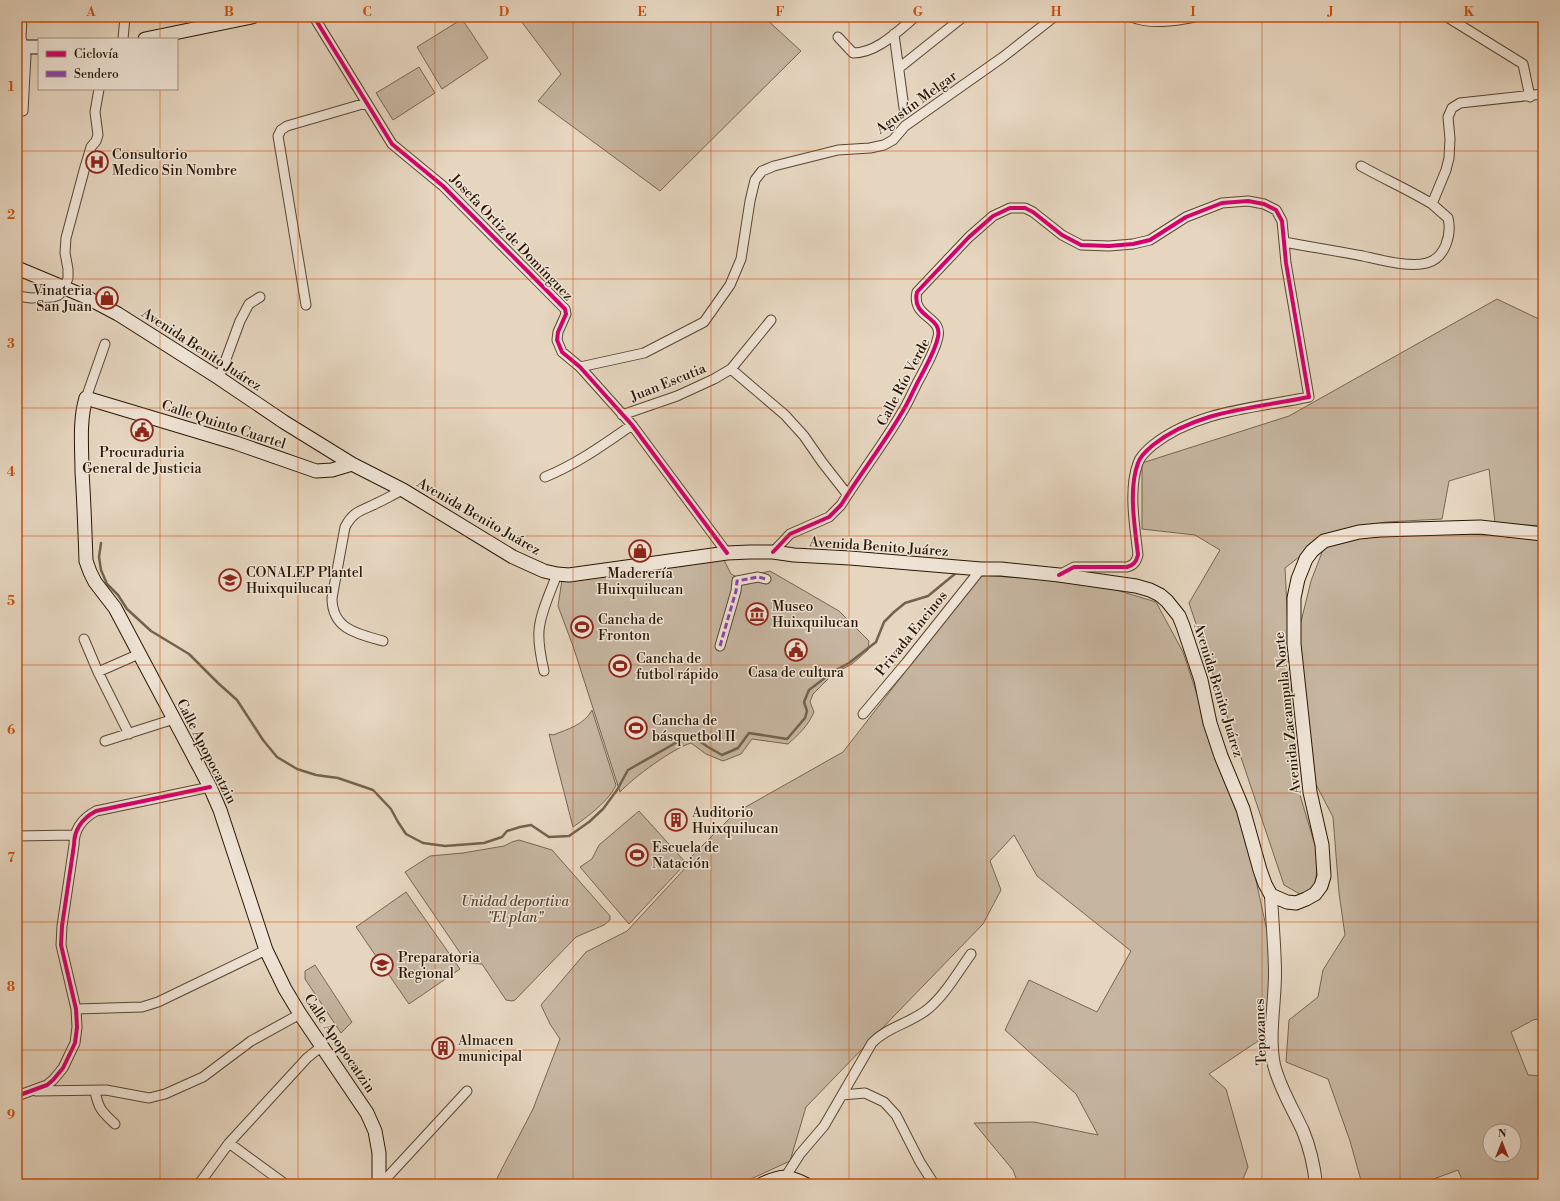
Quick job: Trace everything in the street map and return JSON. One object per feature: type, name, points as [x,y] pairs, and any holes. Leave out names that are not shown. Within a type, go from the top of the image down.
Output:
[{"type":"main road","points":[[149,38],[236,18],[252,17]]},
{"type":"main road","points":[[20,47],[38,47]]},
{"type":"main road","name":"Avenida Benito Juárez","points":[[17,268],[84,296],[118,314],[219,378],[284,422],[352,464],[403,490],[513,557],[557,574],[569,575],[727,553],[773,552],[794,555],[850,558],[978,573],[1001,569],[1059,575],[1136,586],[1160,595],[1167,601],[1176,613],[1183,626],[1196,662],[1210,723],[1221,756],[1243,809],[1260,870],[1271,895]]},
{"type":"main road","name":"Calle Quinto Cuartel","points":[[86,398],[236,443],[316,471],[332,470],[352,464]]},
{"type":"main road","name":"Calle Apopocatzin","points":[[86,398],[83,407],[81,443],[86,561],[90,572],[115,608],[210,787],[220,810],[266,950],[285,988],[300,1014],[367,1113],[375,1131],[379,1153],[380,1184]]},
{"type":"main road","name":"Avenida Zacampula Norte","points":[[1271,895],[1287,902],[1296,903],[1315,894],[1321,886],[1324,876],[1322,845],[1310,792],[1294,644],[1294,598],[1296,587],[1302,568],[1312,551],[1324,541],[1359,532],[1380,530],[1480,526],[1543,534]]},
{"type":"main road","points":[[762,1184],[777,1177],[786,1176],[804,1184]]},
{"type":"street","points":[[22,17],[20,47],[26,56],[23,111]]},
{"type":"street","points":[[123,38],[125,17]]},
{"type":"street","name":"Josefa Ortiz de Domínguez","points":[[314,17],[392,144],[443,186],[565,309],[566,314],[558,332],[557,340],[562,352],[580,367],[632,425],[727,553]]},
{"type":"street","points":[[838,37],[853,53],[861,53],[871,49],[894,34],[915,17]]},
{"type":"street","points":[[899,68],[963,17]]},
{"type":"street","name":"Agustín Melgar","points":[[580,367],[644,354],[704,322],[730,285],[741,259],[750,201],[755,180],[762,171],[774,166],[846,148],[870,148],[884,145],[893,140],[905,126],[1003,56],[1054,17]]},
{"type":"street","points":[[1131,17],[1152,21],[1176,21],[1195,17]]},
{"type":"street","points":[[1447,17],[1523,64],[1530,97]]},
{"type":"street","points":[[894,34],[904,108]]},
{"type":"street","points":[[17,296],[31,298],[53,297],[59,294],[64,288],[68,278],[65,253],[66,238],[91,147],[96,141],[98,135],[95,112],[99,90]]},
{"type":"street","points":[[1432,204],[1446,170],[1449,158],[1450,139],[1448,117],[1452,108],[1460,103],[1530,97],[1543,94]]},
{"type":"street","points":[[306,305],[278,136],[281,130],[287,126],[366,103]]},
{"type":"street","points":[[1059,575],[1074,567],[1127,567],[1132,566],[1136,561],[1138,555],[1133,498],[1134,476],[1138,462],[1145,452],[1166,435],[1198,421],[1232,410],[1309,396],[1286,263],[1284,242],[1413,264],[1427,263],[1440,255],[1448,240],[1450,232],[1448,218],[1432,204],[1416,194],[1387,181],[1361,166]]},
{"type":"street","name":"Calle Río Verde","points":[[773,552],[790,534],[829,518],[841,505],[902,414],[937,341],[939,330],[917,306],[915,300],[917,292],[969,237],[993,216],[1010,208],[1025,208],[1033,212],[1062,235],[1081,245],[1109,246],[1133,244],[1150,240],[1186,217],[1222,203],[1248,201],[1264,204],[1276,210],[1282,221],[1284,242]]},
{"type":"street","points":[[219,378],[240,321],[249,304],[260,297]]},
{"type":"street","name":"Juan Escutia","points":[[622,415],[677,396],[714,379],[731,369],[771,320]]},
{"type":"street","name":"Calle Apopocatzin","points":[[86,398],[106,344]]},
{"type":"street","points":[[731,369],[785,416],[804,436],[822,462],[848,494]]},
{"type":"street","points":[[544,477],[564,469],[584,458],[632,425]]},
{"type":"street","points":[[383,641],[359,635],[339,622],[333,611],[332,598],[345,527],[350,518],[359,511],[403,490]]},
{"type":"street","name":"Privada Encinos","points":[[863,714],[978,573]]},
{"type":"street","points":[[544,671],[540,650],[539,630],[545,605],[557,574]]},
{"type":"street","points":[[720,646],[737,587],[737,581],[758,578],[766,579]]},
{"type":"street","points":[[84,639],[98,672],[129,734]]},
{"type":"street","points":[[98,672],[139,654]]},
{"type":"street","points":[[106,741],[174,719]]},
{"type":"street","points":[[17,1096],[46,1085],[63,1068],[75,1043],[77,1028],[76,1009],[61,946],[62,926],[74,835],[82,821],[88,815],[96,811],[210,787]]},
{"type":"street","points":[[17,836],[74,835]]},
{"type":"street","name":"Tepozanes","points":[[1271,895],[1275,973],[1272,1032],[1274,1064],[1280,1087],[1303,1131],[1314,1166],[1316,1184]]},
{"type":"street","points":[[76,1009],[142,1007],[158,1002],[266,950]]},
{"type":"street","points":[[786,1176],[800,1154],[824,1126],[872,1043],[884,1033],[928,1009],[940,997],[972,954]]},
{"type":"street","points":[[32,1091],[113,1090],[142,1098],[166,1094],[203,1077],[251,1040],[300,1014]]},
{"type":"street","points":[[199,1184],[229,1143],[307,1058],[322,1046]]},
{"type":"street","points":[[95,1091],[97,1103],[101,1111],[115,1124]]},
{"type":"street","points":[[380,1184],[467,1091]]},
{"type":"street","points":[[842,1095],[865,1093],[884,1102],[896,1115],[920,1162],[934,1184]]},
{"type":"street","points":[[229,1143],[285,1184]]},
{"type":"green space","points":[[518,17],[764,17],[801,51],[660,191],[538,101],[561,74]]},
{"type":"green space","points":[[462,19],[488,58],[442,89],[417,47]]},
{"type":"green space","points":[[419,67],[435,93],[393,120],[376,93]]},
{"type":"green space","points":[[1497,299],[1543,321],[1543,526],[1495,523],[1489,469],[1449,481],[1442,519],[1385,522],[1327,535],[1285,568],[1296,782],[1318,855],[1314,902],[1284,885],[1189,603],[1220,550],[1195,535],[1142,529],[1142,463],[1289,416]]},
{"type":"green space","points":[[1385,532],[1484,535],[1543,541],[1543,1018],[1533,1020],[1511,1032],[1528,1075],[1543,1076],[1543,1184],[1464,1184],[1458,1170],[1420,1184],[1362,1184],[1350,1141],[1328,1079],[1286,1062],[1289,1020],[1318,997],[1323,970],[1345,935],[1339,893],[1333,817],[1300,754],[1294,650],[1311,581],[1326,542]]},
{"type":"green space","points":[[724,560],[731,574],[739,578],[770,571],[839,611],[869,641],[868,650],[852,664],[833,674],[813,694],[810,702],[814,712],[812,717],[803,730],[788,744],[752,739],[741,754],[723,761],[706,754],[691,743],[674,751],[654,764],[620,792],[573,646],[558,606],[562,580],[639,572]]},
{"type":"green space","points":[[986,568],[1100,585],[1156,602],[1183,652],[1209,731],[1240,807],[1272,954],[1264,1037],[1209,1074],[1226,1089],[1248,1167],[1241,1184],[1018,1184],[1013,1170],[974,1123],[1034,1122],[1098,1135],[1076,1094],[1005,1030],[1029,980],[1097,1012],[1131,951],[1037,876],[1014,835],[990,861],[1001,890],[983,924],[806,1107],[790,1161],[740,1184],[494,1184],[533,1109],[560,1039],[550,1024],[541,1005],[586,952],[627,931],[689,864],[692,856],[735,813],[843,752]]},
{"type":"green space","points":[[592,710],[616,785],[609,797],[603,803],[573,827],[549,734],[553,735],[575,726],[585,719]]},
{"type":"green space","points":[[639,811],[686,863],[629,924],[580,867],[592,859],[599,845]]},
{"type":"green space","name":"Unidad deportiva \"El plan\"","points":[[519,840],[552,850],[610,916],[610,920],[604,925],[576,937],[515,1000],[512,1001],[506,1000],[482,964],[467,963],[405,872],[430,856],[463,853],[504,846]]},
{"type":"green space","points":[[406,892],[460,969],[409,1004],[356,927]]},
{"type":"green space","points":[[315,965],[352,1022],[341,1033],[305,979],[305,971]]},
{"type":"waterway","points":[[101,543],[99,557],[101,570],[107,584],[118,595],[127,609],[151,631],[189,654],[237,700],[263,740],[277,757],[297,769],[316,775],[338,778],[373,790],[391,809],[406,834],[423,843],[445,846],[484,843],[502,837],[507,831],[531,825],[549,837],[569,836],[589,822],[603,809],[617,790],[628,770],[679,741],[692,736],[722,755],[738,748],[749,733],[787,739],[805,718],[807,711],[804,702],[809,690],[834,671],[849,663],[876,642],[884,622],[905,603],[928,596],[956,573],[958,573]]},
{"type":"waterway","points":[[991,575],[1018,577]]},
{"type":"marked path","points":[[720,646],[736,591],[737,581],[758,577],[766,579]]},
{"type":"cycle path","points":[[314,17],[392,144],[443,186],[565,309],[566,314],[558,332],[557,340],[562,352],[580,367],[632,425],[727,553]]},
{"type":"cycle path","points":[[773,552],[790,534],[829,517],[841,505],[887,437],[909,400],[931,357],[938,337],[936,325],[918,307],[916,301],[917,292],[969,237],[993,216],[1010,208],[1025,208],[1033,212],[1062,235],[1081,245],[1109,246],[1133,244],[1150,240],[1186,217],[1222,203],[1248,201],[1264,204],[1276,210],[1282,221],[1286,263],[1309,397],[1208,417],[1170,433],[1153,445],[1140,458],[1133,485],[1133,509],[1138,555],[1133,564],[1127,567],[1074,567],[1059,575]]},
{"type":"cycle path","points":[[17,1096],[47,1085],[53,1080],[63,1068],[75,1043],[77,1027],[76,1009],[61,945],[62,926],[74,839],[80,825],[87,817],[96,811],[210,787]]},
{"type":"place","name":"Consultorio Medico Sin Nombre","points":[[97,162]]},
{"type":"place","name":"Vinateria San Juan","points":[[107,298]]},
{"type":"place","name":"Procuraduria General de Justicia","points":[[142,430]]},
{"type":"place","name":"Maderería Huixquilucan","points":[[640,551]]},
{"type":"place","name":"CONALEP Plantel Huixquilucan","points":[[230,580]]},
{"type":"place","name":"Museo Huixquilucan","points":[[757,614]]},
{"type":"place","name":"Cancha de Fronton","points":[[582,627]]},
{"type":"place","name":"Casa de cultura","points":[[796,650]]},
{"type":"place","name":"Cancha de futbol rápido","points":[[620,666]]},
{"type":"place","name":"Cancha de básquetbol II","points":[[636,728]]},
{"type":"place","name":"Auditorio Huixquilucan","points":[[676,820]]},
{"type":"place","name":"Escuela de Natación","points":[[637,855]]},
{"type":"place","name":"Preparatoria Regional","points":[[382,965]]},
{"type":"place","name":"Almacen municipal","points":[[443,1048]]}]
